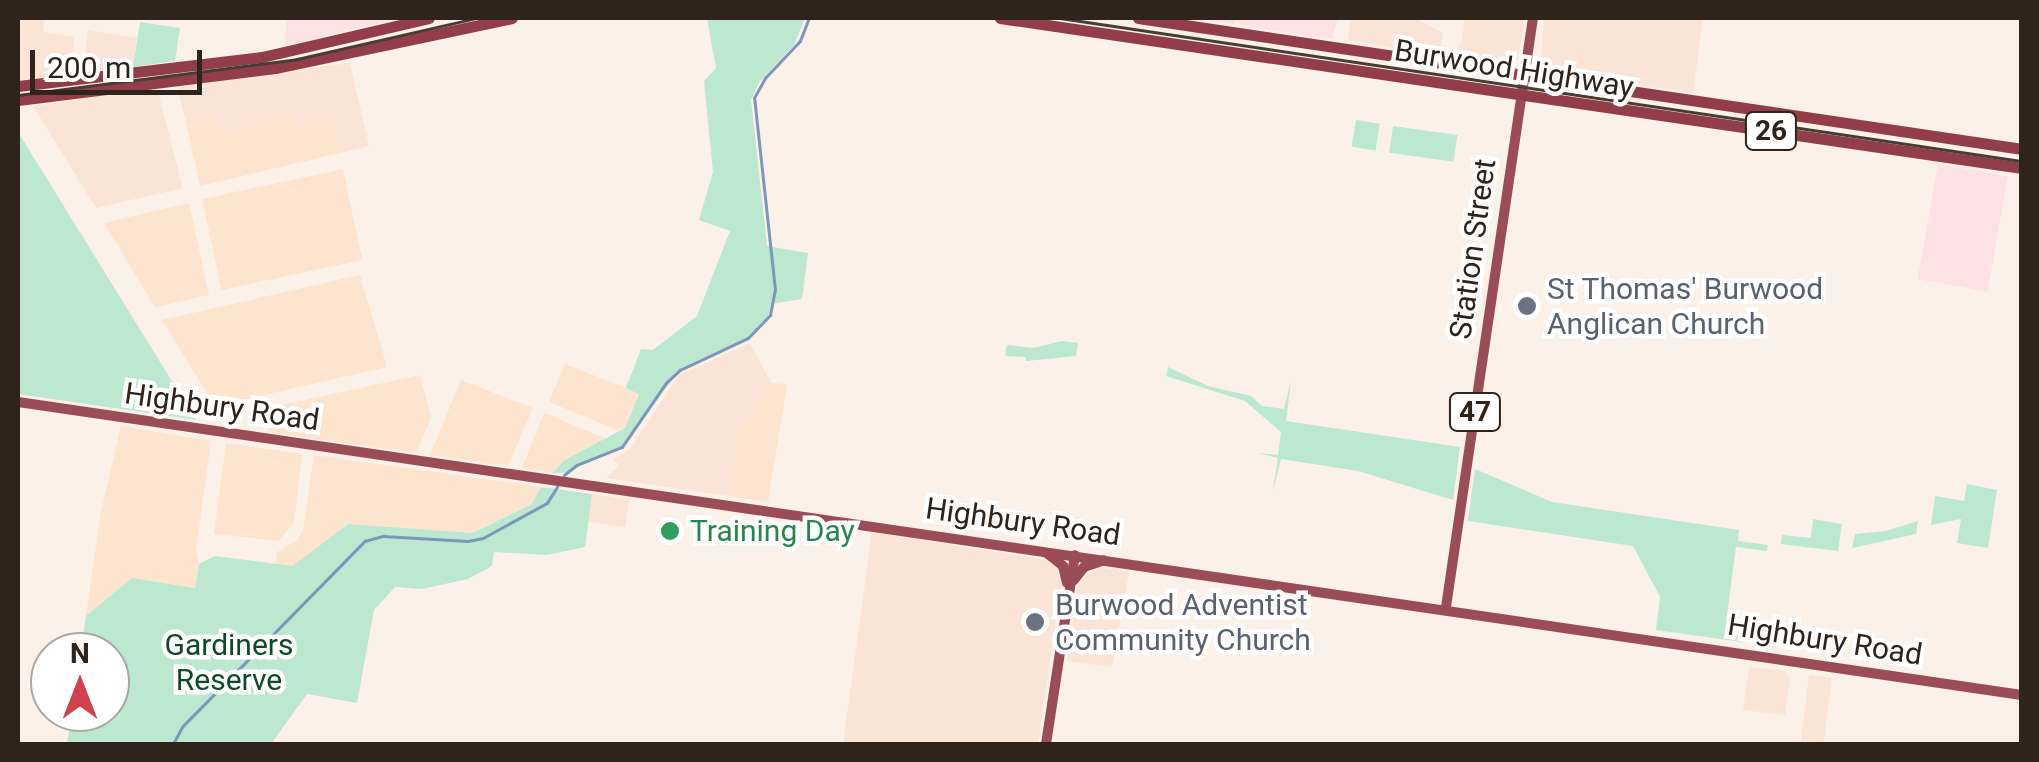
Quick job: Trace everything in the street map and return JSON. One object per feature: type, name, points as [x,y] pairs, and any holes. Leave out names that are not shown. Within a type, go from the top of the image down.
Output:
[{"type":"highway","points":[[276,62],[324,42],[429,18]]},
{"type":"highway","points":[[18,99],[74,86],[357,53],[512,18]]},
{"type":"highway","name":"Burwood Highway","points":[[1000,18],[2022,168]]},
{"type":"highway","name":"Burwood Highway","points":[[1138,18],[2022,149]]},
{"type":"highway","points":[[324,42],[346,43],[357,53]]},
{"type":"highway","points":[[1385,55],[1389,75]]},
{"type":"highway","points":[[18,86],[74,86]]},
{"type":"highway","points":[[1660,96],[1658,107],[1665,116]]},
{"type":"main road","name":"Station Street","points":[[1446,608],[1532,18]]},
{"type":"main road","name":"Highbury Road","points":[[18,402],[2022,695]]},
{"type":"main road","points":[[1044,550],[1064,570],[1068,599]]},
{"type":"main road","points":[[1046,744],[1076,555]]},
{"type":"main road","points":[[1068,599],[1084,567],[1110,559]]},
{"type":"shaded area","points":[[18,18],[45,18],[43,32],[75,37],[69,74],[18,80]]},
{"type":"shaded area","points":[[287,18],[399,18],[285,46]]},
{"type":"shaded area","points":[[1200,18],[1338,18],[1332,39],[1239,25],[1239,20],[1234,24]]},
{"type":"shaded area","points":[[1351,18],[1419,20],[1443,33],[1439,55],[1348,40]]},
{"type":"shaded area","points":[[1465,18],[1525,18],[1518,60],[1480,63],[1452,57],[1462,40]]},
{"type":"shaded area","points":[[1544,18],[1703,18],[1693,93],[1540,69]]},
{"type":"shaded area","points":[[88,30],[137,38],[133,67],[83,72]]},
{"type":"shaded area","points":[[350,63],[369,146],[340,153],[332,120],[295,128],[291,117],[220,133],[216,120],[187,126],[177,86]]},
{"type":"shaded area","points":[[157,88],[183,188],[96,208],[33,106]]},
{"type":"shaded area","points":[[292,116],[295,128],[333,120],[340,153],[200,186],[187,126],[216,119],[220,133]]},
{"type":"shaded area","points":[[1938,164],[2008,176],[1988,292],[1918,279]]},
{"type":"shaded area","points":[[343,169],[362,260],[221,290],[202,199]]},
{"type":"shaded area","points":[[189,203],[209,295],[155,307],[104,223]]},
{"type":"shaded area","points":[[360,275],[387,367],[215,406],[162,320]]},
{"type":"shaded area","points":[[750,343],[771,383],[739,431],[729,496],[606,478],[618,466],[614,459],[630,449],[679,375]]},
{"type":"shaded area","points":[[565,364],[639,393],[625,428],[618,430],[549,402]]},
{"type":"shaded area","points":[[420,375],[431,418],[416,453],[269,432],[263,409]]},
{"type":"shaded area","points":[[461,380],[533,408],[508,466],[430,455]]},
{"type":"shaded area","points":[[771,383],[787,384],[768,502],[729,496],[739,431]]},
{"type":"shaded area","points":[[544,413],[608,439],[563,461],[553,473],[522,468]]},
{"type":"shaded area","points":[[121,426],[211,441],[196,551],[199,564],[195,588],[132,578],[86,616],[101,511]]},
{"type":"shaded area","points":[[226,443],[302,454],[294,523],[278,541],[214,534]]},
{"type":"shaded area","points":[[314,455],[541,487],[533,504],[473,533],[348,524],[293,567],[275,564],[277,552],[297,540],[303,530]]},
{"type":"shaded area","points":[[592,494],[630,500],[625,528],[588,522]]},
{"type":"shaded area","points":[[872,532],[1046,560],[1057,567],[1061,585],[1038,744],[843,744]]},
{"type":"shaded area","points":[[1099,567],[1129,572],[1112,667],[1067,661],[1079,582]]},
{"type":"shaded area","points":[[1749,667],[1785,671],[1790,679],[1785,715],[1743,710]]},
{"type":"shaded area","points":[[1809,675],[1832,678],[1824,743],[1801,741]]},
{"type":"green space","points":[[707,18],[805,18],[794,45],[760,81],[751,100],[767,246],[808,253],[802,299],[771,304],[767,320],[749,337],[681,368],[622,447],[564,473],[553,473],[563,461],[625,428],[639,394],[626,388],[641,349],[653,350],[697,316],[730,231],[699,220],[713,172],[704,81],[716,68]]},
{"type":"green space","points":[[140,22],[180,28],[175,61],[133,67]]},
{"type":"green space","points":[[1356,120],[1380,124],[1375,150],[1352,147]]},
{"type":"green space","points":[[1393,126],[1457,135],[1454,162],[1389,153]]},
{"type":"green space","points":[[18,132],[196,420],[18,394]]},
{"type":"green space","points":[[1062,341],[1078,343],[1076,356],[1026,361],[1026,357],[1005,356],[1007,345],[1034,348]]},
{"type":"green space","points":[[1168,367],[1208,386],[1251,396],[1262,406],[1284,409],[1291,380],[1286,421],[1460,447],[1453,500],[1358,471],[1281,459],[1273,491],[1278,458],[1257,453],[1278,455],[1281,432],[1245,401],[1166,376]]},
{"type":"green space","points":[[1475,469],[1552,502],[1739,530],[1738,541],[1768,545],[1767,551],[1736,547],[1726,622],[1742,642],[1656,630],[1660,597],[1633,546],[1468,521]]},
{"type":"green space","points":[[1967,484],[1997,490],[1988,548],[1957,543],[1961,519],[1931,525],[1935,496],[1964,501]]},
{"type":"green space","name":"Gardiners Reserve","points":[[541,487],[592,494],[585,547],[547,555],[494,552],[492,566],[468,579],[422,589],[395,587],[374,610],[357,703],[307,694],[271,744],[67,744],[69,732],[130,732],[130,632],[84,632],[86,616],[132,578],[195,588],[199,564],[215,556],[293,566],[348,524],[473,533],[532,504]]},
{"type":"green space","points":[[1813,519],[1842,524],[1838,551],[1781,544],[1782,535],[1811,538]]},
{"type":"green space","points":[[1918,521],[1916,534],[1852,548],[1855,534],[1886,531]]},
{"type":"waterway","points":[[564,475],[577,465],[622,447],[666,383],[680,370],[748,338],[770,315],[775,290],[754,98],[765,78],[800,41],[809,18]]},
{"type":"waterway","points":[[173,744],[182,727],[365,541],[383,536],[468,541],[483,538],[547,503],[557,487]]},
{"type":"tram line","points":[[18,95],[293,60],[476,18]]},
{"type":"tram line","points":[[1060,18],[2022,161]]},
{"type":"place","name":"St Thomas' Burwood Anglican Church","points":[[1527,306]]},
{"type":"place","name":"Training Day","points":[[670,531]]},
{"type":"place","name":"Burwood Adventist Community Church","points":[[1035,622]]}]
